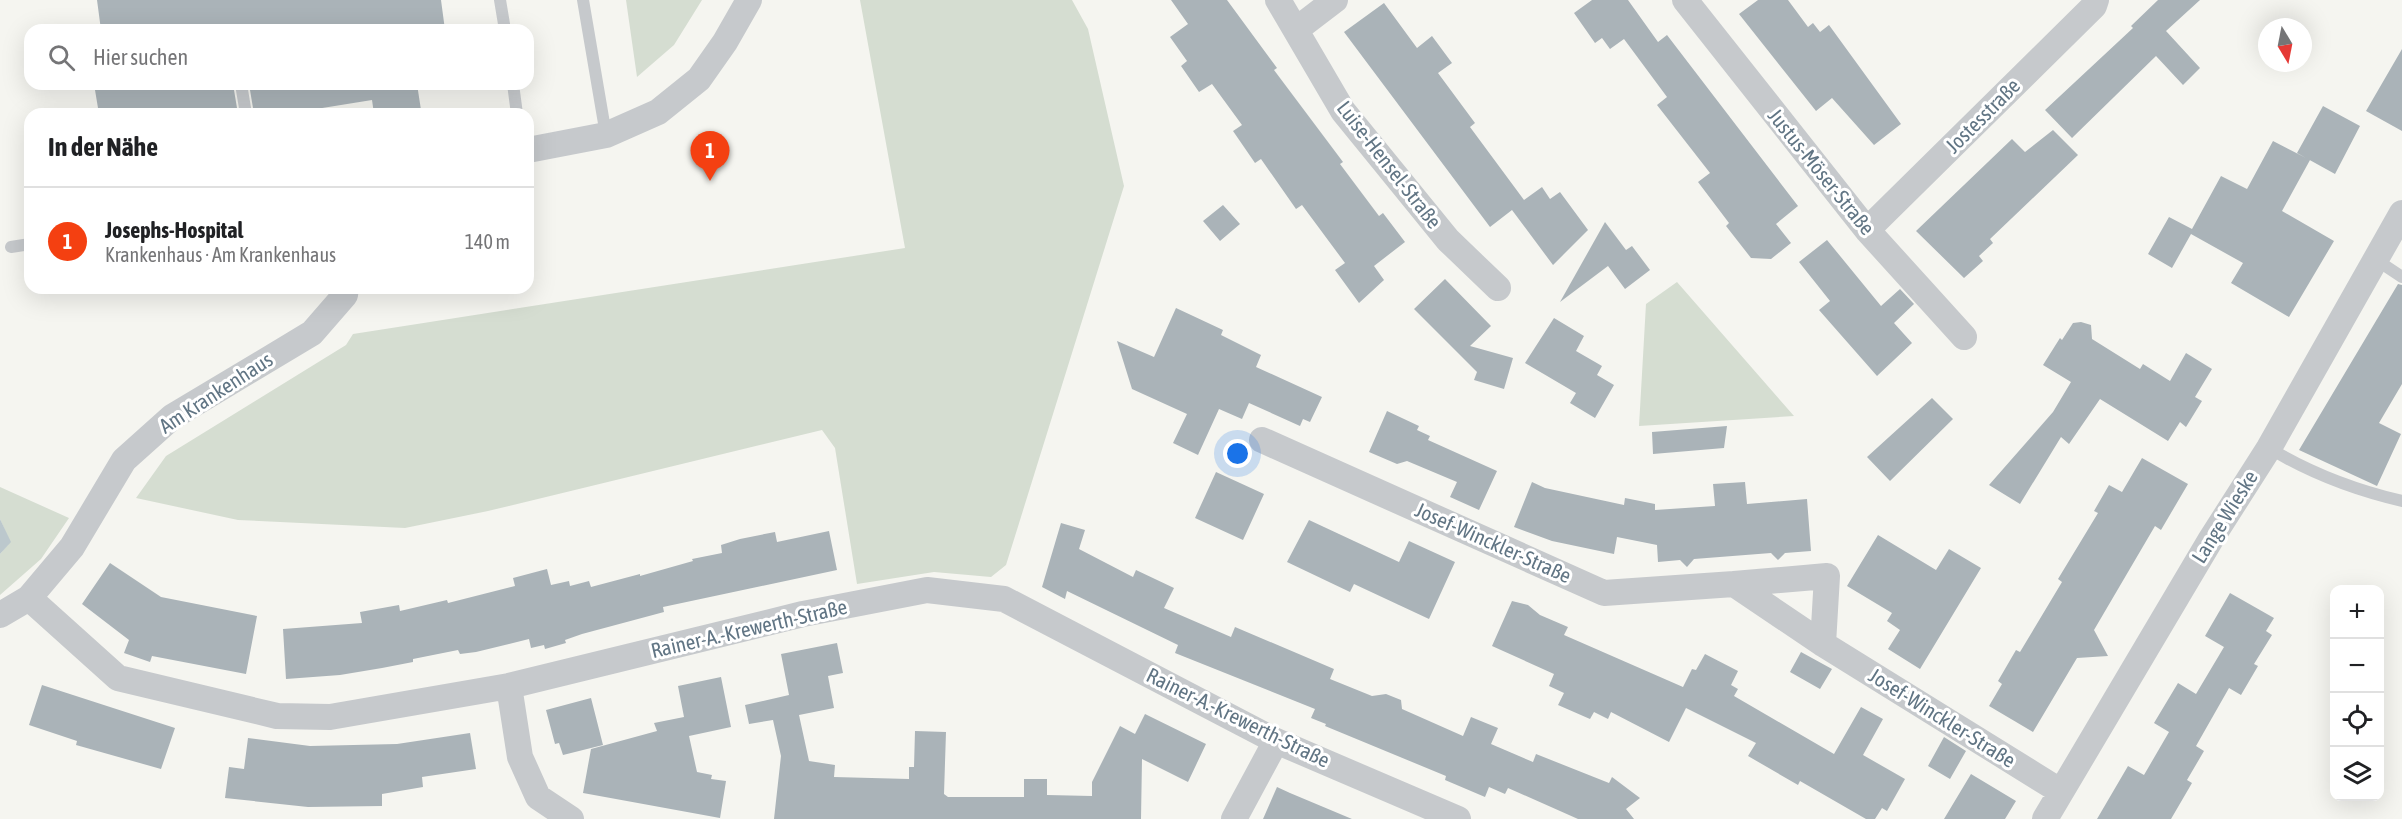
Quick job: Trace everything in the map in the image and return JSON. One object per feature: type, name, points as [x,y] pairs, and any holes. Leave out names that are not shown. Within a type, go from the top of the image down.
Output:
[{"type":"street","points":[[534,149],[606,135],[658,112],[699,79],[725,42],[749,0]]},
{"type":"street","name":"Luise-Hensel-Straße","points":[[1278,0],[1343,111],[1448,240],[1498,288]]},
{"type":"street","points":[[1297,29],[1335,0]]},
{"type":"street","name":"Justus-Möser-Straße","points":[[1686,0],[1867,230],[1964,337]]},
{"type":"street","name":"Jostesstraße","points":[[1867,230],[2094,6],[2096,0]]},
{"type":"street","name":"Lange Wieske","points":[[2045,819],[2211,538],[2269,448],[2402,213]]},
{"type":"street","name":"Am Krankenhaus","points":[[0,615],[29,598],[72,547],[124,460],[172,417],[312,333],[345,294]]},
{"type":"street","name":"Josef-Winckler-Straße","points":[[1262,440],[1604,593],[1827,576],[1823,644]]},
{"type":"street","name":"Josef-Winckler-Straße","points":[[1734,584],[1823,644],[2060,791]]},
{"type":"street","name":"Rainer-A.-Krewerth-Straße","points":[[29,598],[118,678],[277,716],[330,717],[509,686],[803,614],[927,590],[1004,599],[1276,741],[1458,819]]},
{"type":"street","points":[[509,686],[520,757],[538,797],[571,819]]},
{"type":"street","points":[[1234,819],[1276,741]]},
{"type":"lane","points":[[500,0],[504,24]]},
{"type":"lane","points":[[583,0],[606,135]]},
{"type":"lane","points":[[242,90],[245,108]]},
{"type":"lane","points":[[514,90],[516,108]]},
{"type":"lane","points":[[12,248],[24,245]]},
{"type":"lane","points":[[2375,259],[2402,277]]},
{"type":"lane","points":[[2269,448],[2291,462],[2366,492],[2402,501]]},
{"type":"shaded area","points":[[626,0],[702,0],[674,45],[637,77]]},
{"type":"shaded area","points":[[860,0],[1072,0],[1088,29],[1124,186],[1006,565],[991,577],[934,572],[857,584],[835,448],[822,430],[488,511],[405,528],[238,520],[136,498],[166,456],[346,345],[353,334],[905,248]]},
{"type":"shaded area","points":[[1677,282],[1794,416],[1639,426],[1646,304]]},
{"type":"shaded area","points":[[0,487],[69,518],[41,559],[0,595],[0,554],[10,542],[0,519]]},
{"type":"shaded area","points":[[0,519],[11,542],[0,554]]},
{"type":"building","points":[[97,0],[441,0],[444,24],[100,24]]},
{"type":"building","points":[[1171,0],[1227,0],[1277,68],[1274,70],[1343,162],[1340,164],[1379,216],[1383,213],[1405,242],[1374,266],[1384,280],[1359,303],[1335,270],[1345,263],[1302,205],[1296,209],[1261,159],[1255,163],[1233,131],[1242,125],[1212,84],[1199,92],[1181,66],[1187,61],[1170,37],[1188,24]]},
{"type":"building","points":[[1592,0],[1628,0],[1658,42],[1667,35],[1798,206],[1776,224],[1791,243],[1771,259],[1751,258],[1726,226],[1729,223],[1698,182],[1710,173],[1657,105],[1667,97],[1624,39],[1610,49],[1602,38],[1595,43],[1574,13]]},
{"type":"building","points":[[1758,0],[1788,0],[1808,27],[1813,23],[1820,32],[1829,25],[1901,124],[1874,145],[1832,98],[1816,111],[1739,14]]},
{"type":"building","points":[[2158,0],[2200,0],[2166,31],[2200,68],[2183,85],[2156,56],[2072,138],[2045,110],[2133,28],[2131,26]]},
{"type":"building","points":[[1384,3],[1417,48],[1432,36],[1452,63],[1438,73],[1475,123],[1470,127],[1524,200],[1542,187],[1550,199],[1560,192],[1588,230],[1553,265],[1512,210],[1490,227],[1344,32]]},
{"type":"building","points":[[2402,49],[2402,131],[2366,111]]},
{"type":"building","points":[[95,90],[234,90],[237,108],[98,108]]},
{"type":"building","points":[[250,90],[418,90],[421,108],[373,108],[372,100],[322,108],[253,108]]},
{"type":"building","points":[[2323,106],[2360,126],[2335,174],[2297,153]]},
{"type":"building","points":[[2053,130],[2078,155],[1990,239],[1993,243],[1979,256],[1983,261],[1964,278],[1916,231],[2012,139],[2025,152]]},
{"type":"building","points":[[2273,141],[2310,160],[2282,211],[2334,241],[2289,317],[2231,283],[2243,263],[2191,234],[2172,268],[2148,254],[2169,217],[2192,229],[2221,176],[2247,189]]},
{"type":"building","points":[[1223,205],[1240,224],[1220,241],[1203,221]]},
{"type":"building","points":[[1605,222],[1626,250],[1632,246],[1650,270],[1625,289],[1608,266],[1560,302]]},
{"type":"building","points":[[1827,240],[1881,306],[1900,289],[1914,304],[1894,323],[1912,343],[1877,376],[1819,310],[1830,301],[1799,262]]},
{"type":"building","points":[[1445,279],[1491,326],[1470,346],[1513,358],[1504,389],[1474,380],[1477,372],[1414,309]]},
{"type":"building","points":[[2398,284],[2402,285],[2402,384],[2379,423],[2401,434],[2377,486],[2299,450]]},
{"type":"building","points":[[1176,308],[1223,330],[1221,335],[1261,355],[1256,367],[1322,397],[1310,422],[1303,419],[1300,426],[1249,403],[1242,419],[1219,409],[1198,455],[1173,443],[1187,414],[1132,389],[1117,341],[1154,357]]},
{"type":"building","points":[[1554,318],[1584,336],[1576,351],[1602,366],[1597,375],[1614,385],[1595,418],[1570,403],[1576,393],[1525,363]]},
{"type":"building","points":[[2081,322],[2091,325],[2092,339],[2140,369],[2143,364],[2170,381],[2186,353],[2212,369],[2195,397],[2202,401],[2186,427],[2180,422],[2168,441],[2100,399],[2069,444],[2061,437],[2020,504],[1989,485],[2053,412],[2071,382],[2043,365],[2060,338],[2062,340],[2073,323]]},
{"type":"building","points":[[1932,398],[1953,419],[1890,481],[1867,457]]},
{"type":"building","points":[[1387,411],[1419,426],[1417,430],[1430,436],[1428,440],[1497,471],[1479,510],[1450,497],[1457,482],[1407,461],[1397,464],[1369,452]]},
{"type":"building","points":[[1727,426],[1724,448],[1653,454],[1652,432]]},
{"type":"building","points":[[2142,458],[2188,484],[2161,530],[2155,526],[2094,630],[2108,656],[2077,658],[2033,732],[1989,706],[2002,684],[1998,681],[2016,650],[2020,652],[2062,582],[2058,579],[2098,513],[2094,511],[2109,485],[2122,492]]},
{"type":"building","points":[[1216,472],[1264,494],[1243,540],[1195,518]]},
{"type":"building","points":[[1532,482],[1545,488],[1624,505],[1625,498],[1655,504],[1655,510],[1715,506],[1713,484],[1745,482],[1747,504],[1807,499],[1811,551],[1785,553],[1778,560],[1771,553],[1694,559],[1687,567],[1680,560],[1658,562],[1657,545],[1617,537],[1614,554],[1552,541],[1514,527]]},
{"type":"building","points":[[1309,520],[1399,562],[1409,541],[1455,562],[1429,619],[1354,584],[1350,592],[1287,562]]},
{"type":"building","points":[[1061,523],[1085,530],[1079,549],[1133,577],[1136,570],[1174,588],[1164,608],[1231,637],[1235,627],[1334,669],[1330,679],[1372,696],[1386,694],[1401,700],[1402,709],[1463,736],[1471,717],[1498,728],[1491,744],[1533,762],[1536,754],[1609,783],[1612,777],[1640,798],[1626,809],[1634,819],[1578,819],[1508,788],[1505,794],[1489,787],[1485,797],[1445,780],[1446,776],[1325,726],[1326,724],[1311,718],[1315,709],[1175,653],[1178,645],[1067,591],[1065,599],[1042,587]]},
{"type":"building","points":[[829,531],[837,570],[663,607],[664,612],[582,634],[565,640],[566,643],[545,649],[544,645],[531,648],[529,639],[476,652],[460,654],[458,650],[413,659],[413,662],[340,675],[286,679],[283,629],[362,623],[360,612],[399,605],[400,611],[447,600],[448,603],[515,586],[513,578],[547,569],[551,585],[569,581],[570,586],[589,581],[591,587],[722,553],[721,545],[740,539],[775,532],[777,542]]},
{"type":"building","points":[[1878,535],[1936,570],[1949,549],[1981,568],[1920,669],[1888,649],[1900,630],[1887,621],[1892,613],[1847,586]]},
{"type":"building","points":[[110,563],[161,597],[257,616],[246,674],[152,656],[150,662],[124,653],[129,640],[82,604]]},
{"type":"building","points":[[2230,593],[2274,618],[2266,631],[2272,635],[2254,664],[2258,666],[2241,695],[2229,688],[2196,746],[2204,751],[2187,780],[2192,783],[2171,819],[2097,819],[2128,766],[2144,775],[2169,732],[2154,723],[2178,683],[2196,694],[2224,647],[2205,636]]},
{"type":"building","points":[[1512,601],[1528,605],[1540,615],[1568,627],[1564,635],[1683,687],[1692,669],[1696,670],[1705,654],[1738,671],[1731,685],[1738,689],[1734,696],[1834,754],[1861,707],[1883,719],[1863,755],[1905,779],[1887,811],[1882,808],[1875,819],[1866,819],[1800,781],[1798,785],[1748,756],[1756,743],[1686,708],[1669,742],[1611,712],[1608,719],[1594,712],[1590,719],[1558,705],[1564,693],[1549,686],[1554,674],[1492,646]]},
{"type":"building","points":[[837,643],[843,673],[828,676],[834,708],[799,715],[809,761],[835,765],[834,777],[909,779],[909,767],[914,767],[915,731],[946,732],[944,794],[948,797],[1024,797],[1024,779],[1047,779],[1047,795],[1092,796],[1092,782],[1120,726],[1135,734],[1145,714],[1206,744],[1188,782],[1142,759],[1141,819],[774,819],[781,756],[773,720],[749,724],[745,705],[789,695],[781,654]]},
{"type":"building","points":[[1801,652],[1832,669],[1820,689],[1790,672]]},
{"type":"building","points":[[721,677],[731,727],[689,736],[697,772],[712,775],[711,779],[726,781],[720,818],[583,793],[591,749],[657,731],[654,723],[684,717],[678,686]]},
{"type":"building","points":[[42,685],[175,728],[161,769],[76,745],[77,741],[29,725]]},
{"type":"building","points":[[591,698],[603,745],[563,755],[559,743],[555,744],[546,710]]},
{"type":"building","points":[[470,733],[476,769],[422,777],[423,787],[382,794],[382,806],[308,807],[225,798],[229,767],[244,769],[248,738],[310,746],[397,744]]},
{"type":"building","points":[[1944,737],[1966,751],[1950,779],[1928,766]]},
{"type":"building","points":[[1971,774],[2016,801],[2005,819],[1944,819]]},
{"type":"building","points":[[1277,787],[1290,793],[1352,819],[1263,819]]},
{"type":"place","name":"Josephs-Hospital","points":[[710,181]]}]
